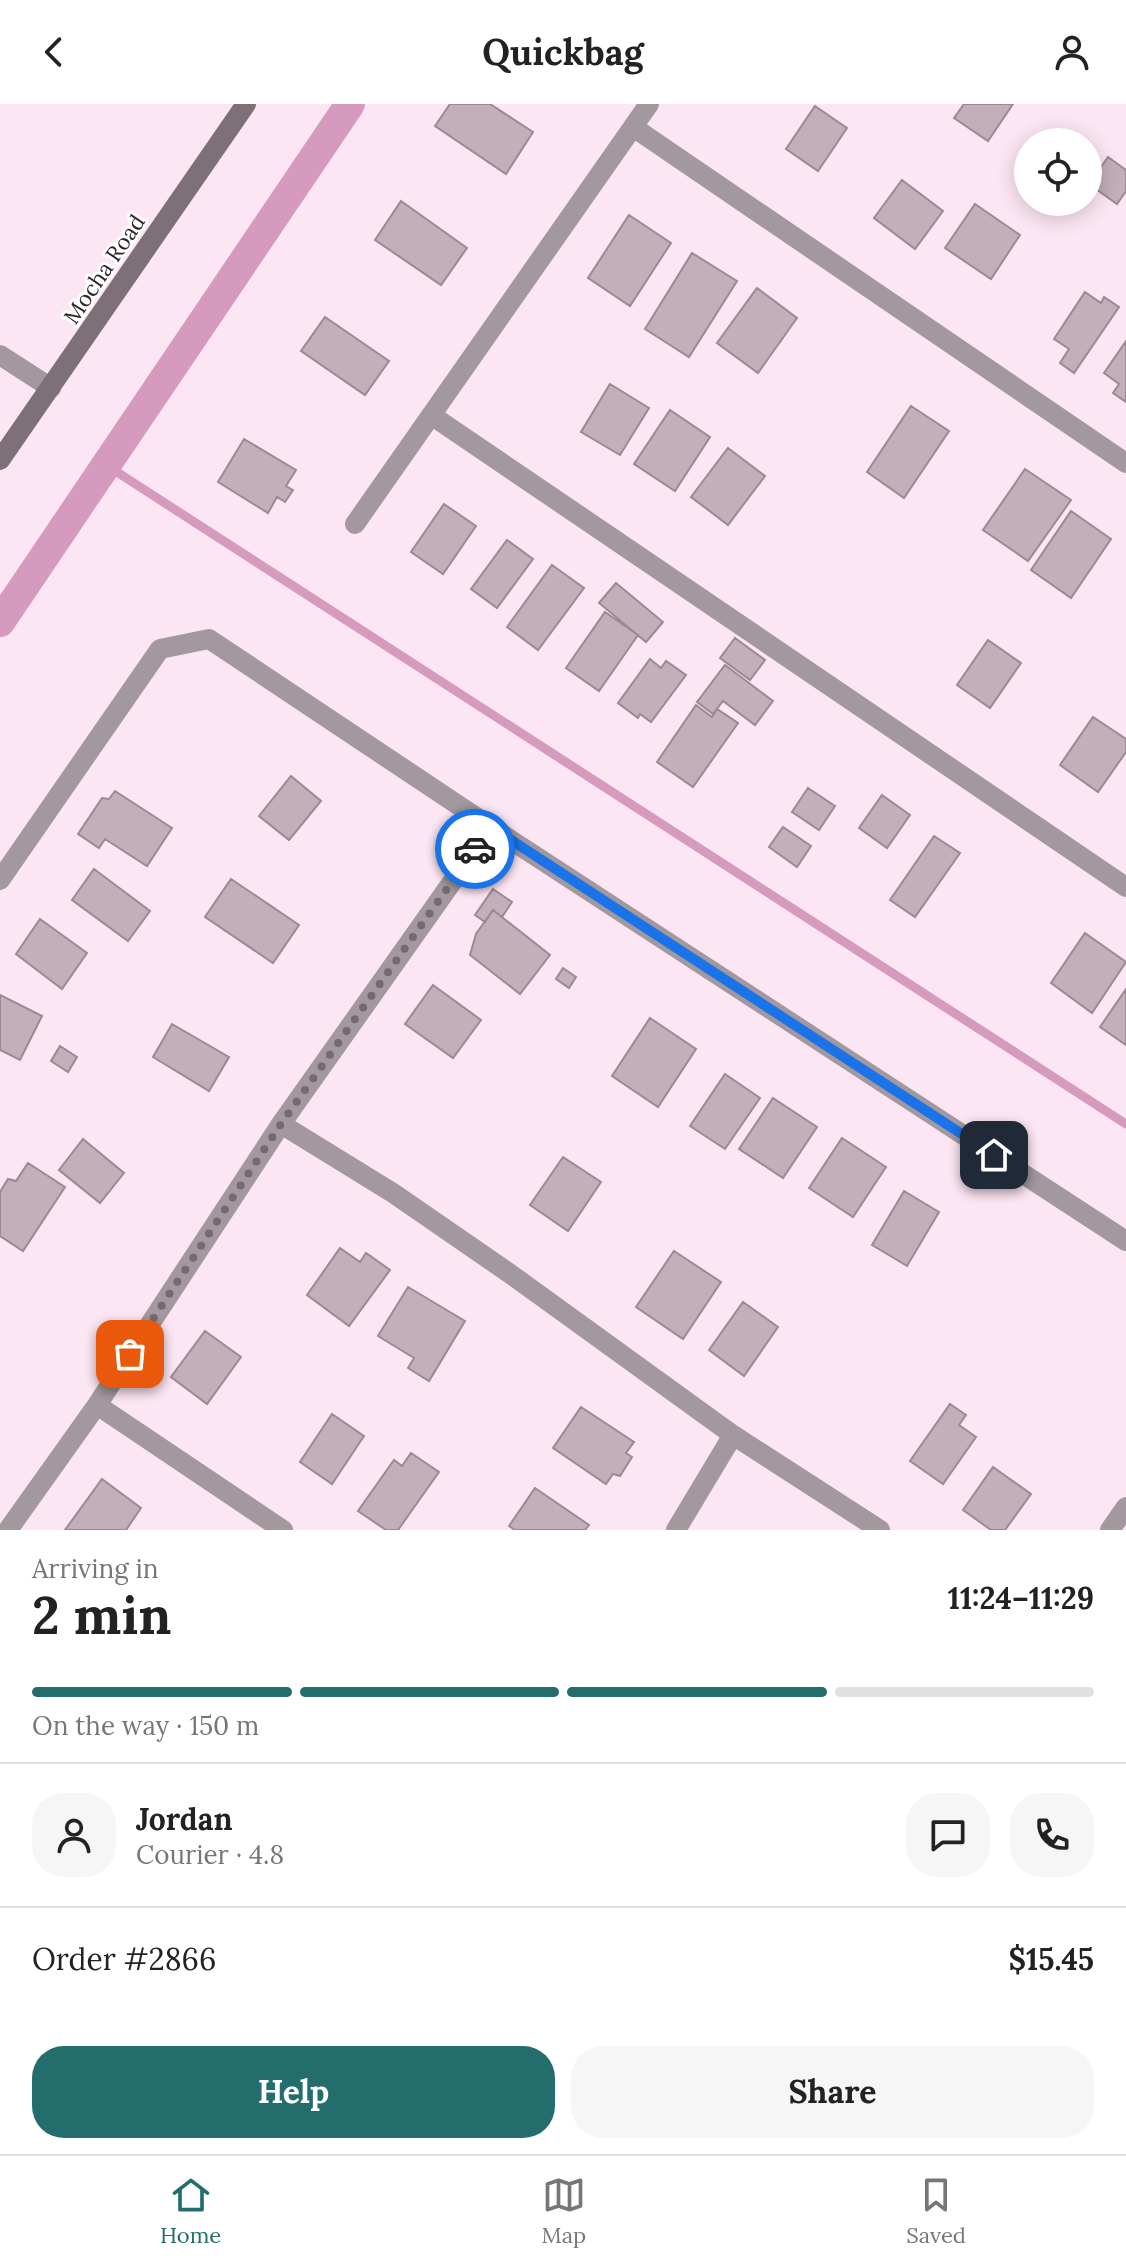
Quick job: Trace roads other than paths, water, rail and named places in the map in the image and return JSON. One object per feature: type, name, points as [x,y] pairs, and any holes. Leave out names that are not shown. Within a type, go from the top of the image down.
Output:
[{"type":"street","name":"Mocha Road","points":[[0,460],[246,104]]},
{"type":"street","points":[[355,524],[649,104]]},
{"type":"street","points":[[633,127],[1126,463]]},
{"type":"street","points":[[0,355],[51,388]]},
{"type":"street","points":[[431,415],[1126,887]]},
{"type":"street","points":[[0,880],[160,649],[209,639],[1126,1241]]},
{"type":"street","points":[[8,1530],[97,1405],[281,1124],[491,827]]},
{"type":"street","points":[[281,1124],[393,1193],[497,1264],[733,1435],[880,1530]]},
{"type":"street","points":[[97,1405],[283,1530]]},
{"type":"street","points":[[676,1530],[733,1435]]},
{"type":"street","points":[[1110,1530],[1126,1507]]},
{"type":"waterway","points":[[0,622],[350,104]]},
{"type":"waterway","points":[[106,465],[1126,1124]]}]
